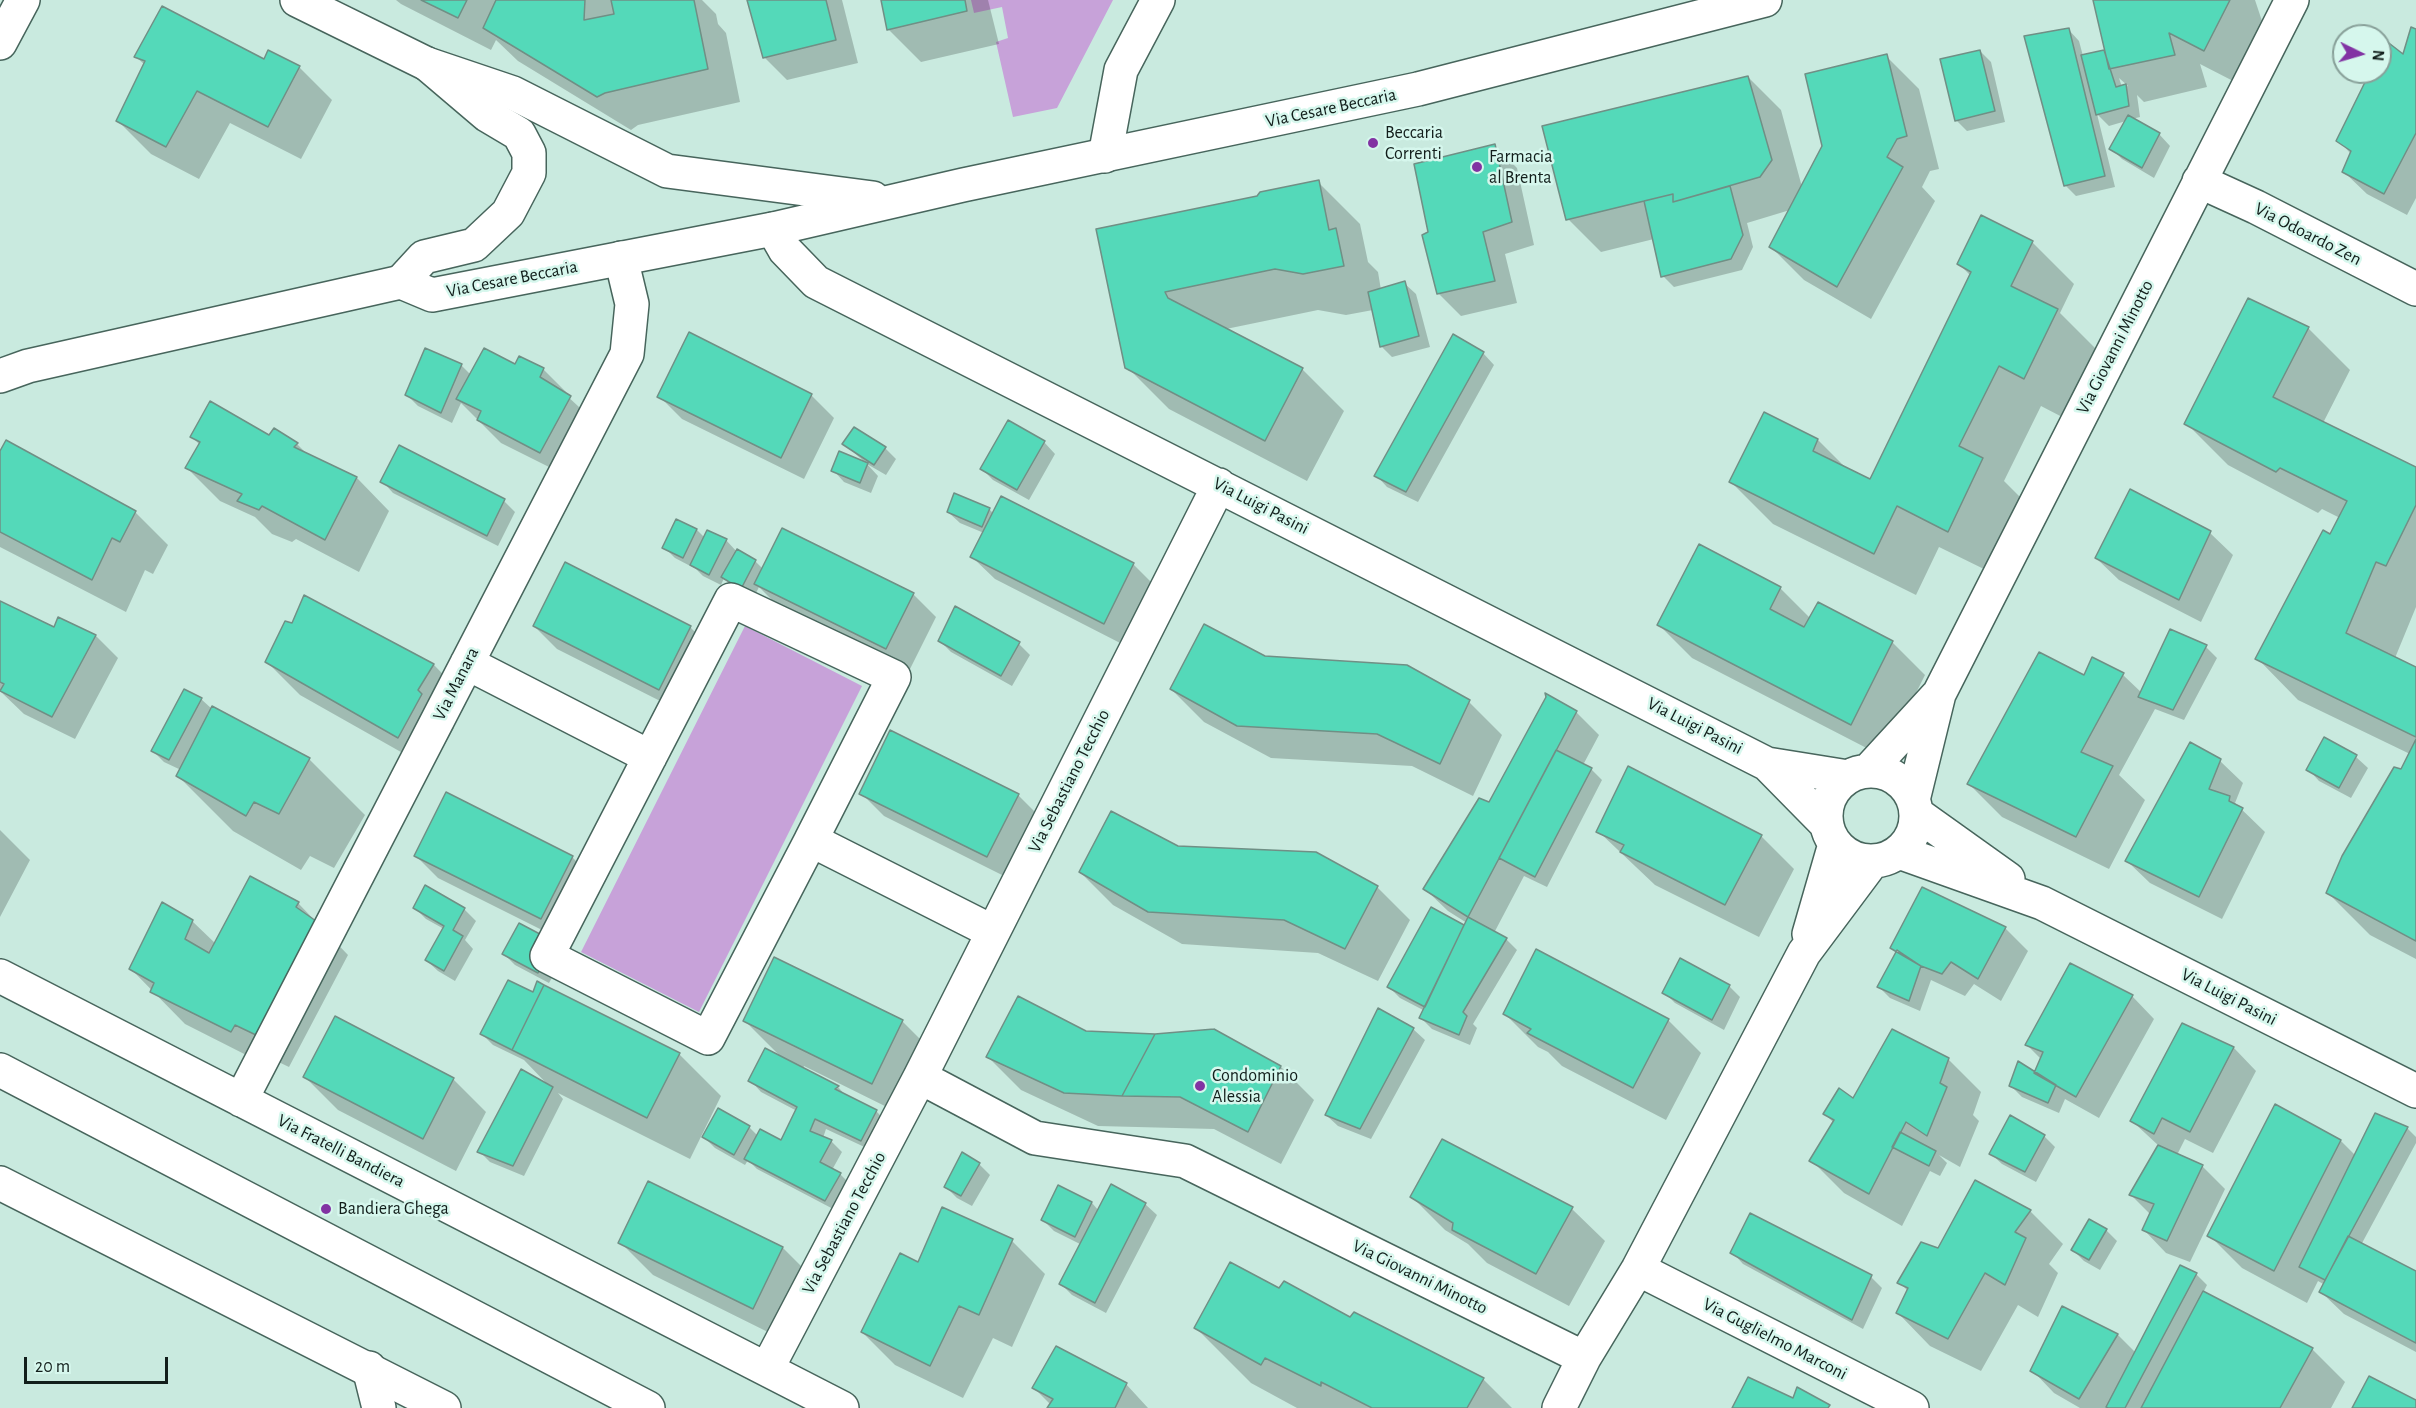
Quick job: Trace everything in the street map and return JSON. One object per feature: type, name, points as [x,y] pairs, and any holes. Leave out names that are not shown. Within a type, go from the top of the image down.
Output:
[{"type":"street","points":[[0,43],[23,0]]},
{"type":"street","name":"Via Cesare Beccaria","points":[[297,0],[427,64],[513,93],[668,171],[893,200]]},
{"type":"street","points":[[1105,156],[1122,70],[1158,0]]},
{"type":"street","name":"Via Cesare Beccaria","points":[[401,282],[432,295],[773,229],[893,200],[1418,89],[1765,0]]},
{"type":"street","name":"Via Giovanni Minotto","points":[[1915,807],[1939,694],[2292,0]]},
{"type":"street","points":[[9,367],[401,282],[424,257],[474,245],[508,213],[529,173],[529,153],[519,134],[487,115],[427,64]]},
{"type":"street","name":"Via Odoardo Zen","points":[[2199,182],[2256,207],[2416,289]]},
{"type":"street","name":"Via Luigi Pasini","points":[[773,229],[785,250],[816,282],[1767,764],[1859,774]]},
{"type":"street","name":"Via Manara","points":[[241,1100],[627,354],[632,304],[621,258]]},
{"type":"street","name":"Via Sebastiano Tecchio","points":[[767,1369],[920,1077],[1219,485]]},
{"type":"street","points":[[731,600],[894,677],[811,840],[708,1038],[547,956],[731,600]]},
{"type":"street","points":[[467,663],[650,757]]},
{"type":"street","name":"Via Giovanni Minotto","points":[[1859,774],[1939,694]]},
{"type":"street","name":"Via Luigi Pasini","points":[[1767,764],[1831,835]]},
{"type":"street","points":[[1559,1408],[1584,1358],[1638,1269],[1804,953],[1886,857],[1909,842],[1915,829],[1915,807],[1906,788],[1896,778],[1884,772],[1859,774],[1833,790],[1827,804],[1825,818],[1831,835],[1851,857],[1886,857]]},
{"type":"street","name":"Via Luigi Pasini","points":[[1915,807],[2042,903]]},
{"type":"street","points":[[1804,953],[1831,835]]},
{"type":"street","points":[[811,840],[993,932]]},
{"type":"street","name":"Via Luigi Pasini","points":[[1886,857],[2042,903],[2416,1091]]},
{"type":"street","name":"Via Fratelli Bandiera","points":[[0,976],[842,1408]]},
{"type":"street","points":[[0,1070],[648,1408]]},
{"type":"street","name":"Via Giovanni Minotto","points":[[920,1077],[1035,1138],[1185,1161],[1584,1358]]},
{"type":"street","points":[[0,1183],[444,1408]]},
{"type":"street","name":"Via Guglielmo Marconi","points":[[1638,1269],[1912,1408]]},
{"type":"street","points":[[369,1368],[379,1408]]},
{"type":"shaded area","points":[[971,0],[1113,0],[1057,108],[1013,117],[996,42],[1008,38],[1002,7],[974,13]]},
{"type":"shaded area","points":[[745,626],[862,686],[699,1012],[581,952]]},
{"type":"building","points":[[421,0],[467,0],[458,18]]},
{"type":"building","points":[[496,0],[585,0],[584,20],[614,14],[611,0],[694,0],[708,69],[605,93],[597,97],[483,28]]},
{"type":"building","points":[[747,0],[826,0],[836,40],[763,58]]},
{"type":"building","points":[[881,0],[965,0],[967,11],[887,30]]},
{"type":"building","points":[[2093,0],[2230,0],[2204,51],[2169,33],[2175,55],[2109,69]]},
{"type":"building","points":[[162,6],[264,59],[268,50],[300,66],[268,127],[197,91],[166,147],[116,121],[145,61],[134,57]]},
{"type":"building","points":[[2411,27],[2416,29],[2416,133],[2384,194],[2342,172],[2351,151],[2336,141],[2364,84],[2392,84],[2392,45],[2403,54]]},
{"type":"building","points":[[2069,28],[2105,176],[2064,186],[2024,36]]},
{"type":"building","points":[[1980,50],[1995,111],[1955,121],[1940,59]]},
{"type":"building","points":[[2104,50],[2116,87],[2126,84],[2129,106],[2096,115],[2081,55]]},
{"type":"building","points":[[1887,54],[1907,136],[1897,139],[1887,157],[1903,167],[1837,287],[1769,247],[1822,146],[1805,74]]},
{"type":"building","points":[[1748,76],[1772,160],[1760,177],[1673,202],[1673,194],[1566,220],[1542,126]]},
{"type":"building","points":[[2128,115],[2160,133],[2142,168],[2109,149]]},
{"type":"building","points":[[1495,144],[1512,222],[1483,232],[1495,281],[1437,294],[1422,235],[1428,232],[1414,164]]},
{"type":"building","points":[[1319,180],[1329,230],[1336,228],[1344,266],[1303,274],[1275,269],[1165,292],[1168,298],[1303,368],[1265,441],[1125,368],[1096,229],[1257,196],[1260,192]]},
{"type":"building","points":[[1730,186],[1743,235],[1731,259],[1661,277],[1644,201],[1673,194],[1673,202]]},
{"type":"building","points":[[1981,215],[2033,241],[2011,286],[2058,309],[2024,379],[1999,366],[1959,446],[1983,458],[1948,532],[1897,506],[1874,554],[1729,482],[1764,412],[1818,439],[1813,451],[1870,479],[1971,272],[1957,264]]},
{"type":"building","points":[[1405,281],[1419,336],[1380,347],[1368,292]]},
{"type":"building","points":[[2248,298],[2309,327],[2273,397],[2416,467],[2416,505],[2386,566],[2376,562],[2346,633],[2416,667],[2416,737],[2255,659],[2323,530],[2330,534],[2347,501],[2280,468],[2276,472],[2184,424]]},
{"type":"building","points":[[689,332],[812,394],[781,458],[657,397]]},
{"type":"building","points":[[1453,334],[1484,352],[1406,492],[1374,476]]},
{"type":"building","points":[[425,348],[462,364],[441,413],[405,395]]},
{"type":"building","points":[[484,348],[515,364],[519,356],[544,368],[540,377],[571,396],[540,453],[477,420],[481,411],[456,399]]},
{"type":"building","points":[[210,401],[269,435],[274,428],[298,443],[294,447],[357,477],[325,540],[262,506],[259,510],[237,501],[242,494],[185,468],[200,442],[190,437]]},
{"type":"building","points":[[1008,420],[1045,441],[1017,490],[980,469]]},
{"type":"building","points":[[854,427],[886,447],[874,465],[842,444]]},
{"type":"building","points":[[6,440],[136,511],[120,542],[112,538],[92,580],[0,532],[0,451]]},
{"type":"building","points":[[399,445],[505,499],[487,536],[380,482]]},
{"type":"building","points":[[839,451],[868,463],[860,483],[831,471]]},
{"type":"building","points":[[2130,489],[2211,531],[2179,600],[2095,558]]},
{"type":"building","points":[[954,493],[990,508],[982,527],[947,512]]},
{"type":"building","points":[[1001,496],[1134,563],[1104,624],[970,557]]},
{"type":"building","points":[[676,519],[697,529],[683,558],[662,548]]},
{"type":"building","points":[[782,528],[914,593],[886,649],[754,584]]},
{"type":"building","points":[[707,530],[727,539],[709,575],[690,565]]},
{"type":"building","points":[[1699,544],[1781,587],[1770,609],[1804,627],[1818,602],[1893,641],[1851,725],[1657,625]]},
{"type":"building","points":[[737,549],[756,560],[741,589],[721,577]]},
{"type":"building","points":[[565,562],[691,626],[659,690],[533,626]]},
{"type":"building","points":[[304,595],[434,664],[418,690],[422,694],[398,738],[265,662],[285,621],[292,623]]},
{"type":"building","points":[[0,601],[54,627],[58,617],[96,635],[52,717],[0,691],[4,684],[0,682]]},
{"type":"building","points":[[955,606],[1020,642],[1001,676],[938,641]]},
{"type":"building","points":[[1204,624],[1265,656],[1407,665],[1470,700],[1440,764],[1377,734],[1237,726],[1170,689]]},
{"type":"building","points":[[2170,629],[2207,645],[2173,710],[2138,697]]},
{"type":"building","points":[[2039,652],[2084,675],[2092,657],[2124,673],[2081,752],[2113,766],[2076,837],[1967,784]]},
{"type":"building","points":[[184,689],[202,698],[169,760],[151,751]]},
{"type":"building","points":[[1545,693],[1577,711],[1468,917],[1423,889],[1479,798],[1489,802],[1546,697]]},
{"type":"building","points":[[212,706],[310,758],[279,814],[254,802],[246,816],[176,776]]},
{"type":"building","points":[[890,730],[1019,794],[987,857],[859,794]]},
{"type":"building","points":[[2324,737],[2357,755],[2339,788],[2306,770]]},
{"type":"building","points":[[2416,739],[2416,941],[2326,893],[2342,856],[2394,767],[2401,769]]},
{"type":"building","points":[[2190,742],[2221,759],[2209,789],[2230,796],[2229,801],[2243,808],[2199,897],[2125,861]]},
{"type":"building","points":[[1556,750],[1592,768],[1535,877],[1499,858]]},
{"type":"building","points":[[1628,766],[1762,835],[1725,905],[1620,852],[1624,845],[1596,832]]},
{"type":"building","points":[[446,792],[573,856],[541,919],[414,856]]},
{"type":"building","points":[[1111,811],[1178,846],[1316,852],[1378,886],[1345,949],[1284,920],[1148,912],[1079,872]]},
{"type":"building","points":[[250,876],[299,902],[296,907],[316,921],[256,1035],[235,1025],[231,1032],[150,992],[154,983],[129,969],[162,902],[193,920],[185,939],[209,953]]},
{"type":"building","points":[[425,885],[465,908],[453,930],[463,936],[444,971],[425,960],[444,926],[413,908]]},
{"type":"building","points":[[1922,887],[2006,927],[1978,979],[1951,962],[1942,974],[1921,966],[1890,948]]},
{"type":"building","points":[[1431,907],[1464,925],[1425,1007],[1387,987]]},
{"type":"building","points":[[1468,917],[1507,938],[1463,1012],[1467,1016],[1459,1035],[1419,1018]]},
{"type":"building","points":[[519,923],[555,942],[538,973],[502,954]]},
{"type":"building","points":[[1536,949],[1669,1019],[1633,1088],[1527,1033],[1531,1029],[1503,1014]]},
{"type":"building","points":[[1897,950],[1921,966],[1909,1001],[1877,987]]},
{"type":"building","points":[[774,957],[903,1020],[872,1084],[743,1021]]},
{"type":"building","points":[[1680,958],[1730,985],[1712,1020],[1662,993]]},
{"type":"building","points":[[2070,963],[2133,995],[2076,1097],[2034,1073],[2043,1052],[2025,1045]]},
{"type":"building","points":[[508,980],[533,992],[537,981],[544,985],[512,1050],[480,1034]]},
{"type":"building","points":[[544,985],[680,1053],[647,1118],[512,1050]]},
{"type":"building","points":[[1018,996],[1086,1031],[1155,1034],[1122,1096],[1064,1093],[986,1057]]},
{"type":"building","points":[[1378,1008],[1414,1028],[1360,1129],[1325,1115]]},
{"type":"building","points":[[335,1016],[454,1078],[423,1139],[303,1077]]},
{"type":"building","points":[[2182,1023],[2234,1047],[2190,1132],[2162,1118],[2154,1134],[2130,1121]]},
{"type":"building","name":"Condominio Alessia","points":[[1214,1029],[1281,1066],[1248,1132],[1180,1097],[1122,1096],[1155,1034]]},
{"type":"building","points":[[1892,1029],[1949,1058],[1940,1083],[1947,1087],[1927,1136],[1906,1122],[1869,1194],[1809,1161],[1834,1120],[1823,1114],[1839,1088],[1853,1098]]},
{"type":"building","points":[[765,1048],[839,1086],[835,1089],[877,1110],[861,1141],[815,1119],[810,1131],[832,1140],[820,1162],[841,1173],[825,1201],[744,1159],[760,1129],[781,1140],[797,1107],[748,1081]]},
{"type":"building","points":[[2018,1061],[2056,1085],[2048,1103],[2009,1086]]},
{"type":"building","points":[[521,1069],[553,1087],[513,1166],[477,1152]]},
{"type":"building","points":[[2275,1104],[2341,1140],[2274,1271],[2207,1236]]},
{"type":"building","points":[[718,1108],[750,1126],[734,1155],[702,1137]]},
{"type":"building","points":[[2375,1113],[2408,1127],[2325,1280],[2299,1267]]},
{"type":"building","points":[[2010,1115],[2045,1135],[2025,1172],[1989,1154]]},
{"type":"building","points":[[1900,1132],[1936,1151],[1929,1166],[1892,1147]]},
{"type":"building","points":[[1442,1139],[1573,1207],[1536,1274],[1452,1230],[1453,1223],[1410,1197]]},
{"type":"building","points":[[2158,1145],[2203,1165],[2167,1241],[2142,1230],[2154,1204],[2129,1195]]},
{"type":"building","points":[[962,1152],[980,1163],[961,1196],[944,1187]]},
{"type":"building","points":[[1975,1180],[2031,1210],[2015,1232],[2026,1238],[2005,1285],[1985,1273],[1948,1339],[1896,1313],[1908,1288],[1897,1283],[1921,1242],[1938,1248]]},
{"type":"building","points":[[648,1181],[783,1247],[753,1309],[618,1243]]},
{"type":"building","points":[[1111,1184],[1146,1203],[1095,1303],[1059,1284]]},
{"type":"building","points":[[1058,1185],[1092,1202],[1075,1237],[1041,1220]]},
{"type":"building","points":[[942,1207],[1013,1239],[979,1315],[959,1306],[930,1366],[861,1332],[900,1253],[918,1262]]},
{"type":"building","points":[[1750,1213],[1872,1275],[1852,1320],[1730,1253]]},
{"type":"building","points":[[2089,1219],[2107,1229],[2089,1260],[2071,1250]]},
{"type":"building","points":[[2348,1236],[2416,1271],[2416,1343],[2319,1292]]},
{"type":"building","points":[[1230,1262],[1279,1288],[1284,1281],[1350,1317],[1354,1312],[1484,1378],[1467,1408],[1372,1408],[1321,1382],[1321,1386],[1265,1358],[1261,1365],[1194,1328]]},
{"type":"building","points":[[2180,1265],[2197,1273],[2125,1408],[2106,1407]]},
{"type":"building","points":[[2203,1291],[2313,1348],[2280,1408],[2141,1408]]},
{"type":"building","points":[[2062,1306],[2118,1334],[2079,1399],[2030,1371]]},
{"type":"building","points":[[1056,1346],[1127,1383],[1115,1408],[1047,1408],[1053,1399],[1032,1388]]},
{"type":"building","points":[[2369,1376],[2416,1400],[2416,1408],[2352,1408]]},
{"type":"building","points":[[1748,1377],[1793,1398],[1797,1387],[1830,1405],[1828,1408],[1732,1408]]},
{"type":"place","name":"Beccaria Correnti","points":[[1373,143]]},
{"type":"place","name":"Farmacia al Brenta","points":[[1477,167]]},
{"type":"place","name":"Condominio Alessia","points":[[1200,1086]]},
{"type":"place","name":"Bandiera Ghega","points":[[326,1209]]}]
